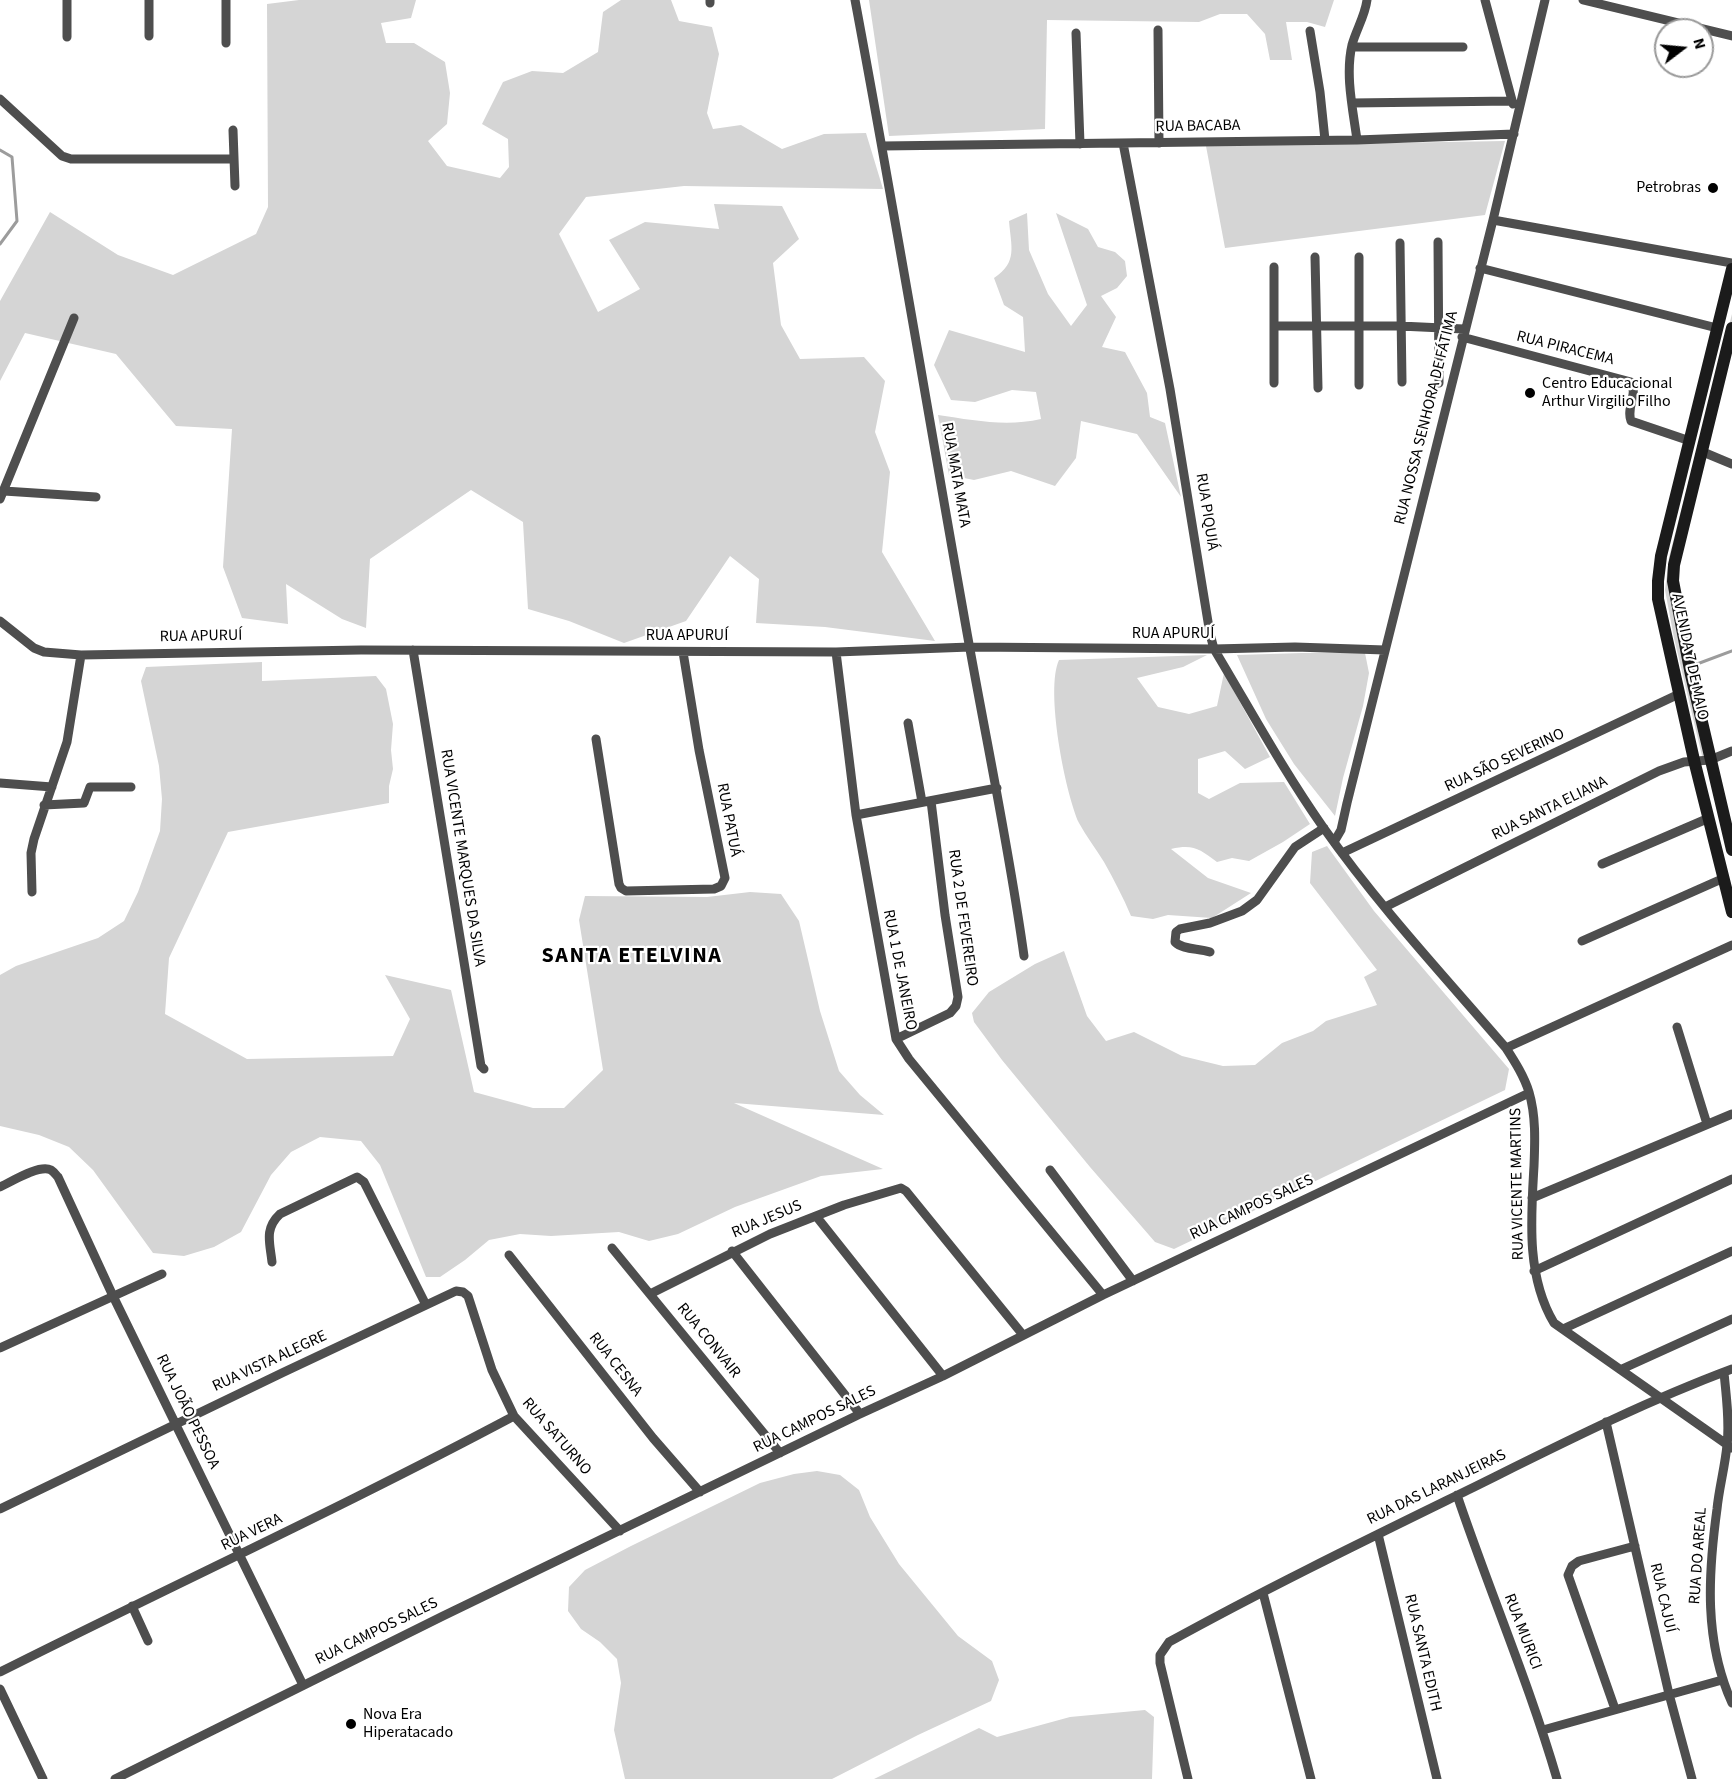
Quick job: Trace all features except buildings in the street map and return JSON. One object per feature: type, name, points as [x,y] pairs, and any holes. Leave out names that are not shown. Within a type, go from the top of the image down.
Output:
[{"type":"main road","name":"AVENIDA 7 DE MAIO","points":[[1732,270],[1661,556],[1658,581],[1658,599],[1679,694],[1732,912]]},
{"type":"main road","name":"AVENIDA 7 DE MAIO","points":[[1732,328],[1674,565],[1673,581],[1691,675],[1732,850]]},
{"type":"street","points":[[67,0],[67,37]]},
{"type":"street","points":[[149,0],[149,36]]},
{"type":"street","points":[[226,0],[226,43]]},
{"type":"street","name":"RUA MATA MATA","points":[[855,0],[970,647],[1013,874],[1024,956]]},
{"type":"street","points":[[1358,140],[1352,103],[1352,47],[1363,19],[1367,0]]},
{"type":"street","points":[[1485,0],[1518,118]]},
{"type":"street","name":"RUA NOSSA SENHORA DE FÁTIMA","points":[[1334,843],[1341,830],[1493,220],[1545,0]]},
{"type":"street","points":[[1584,0],[1732,36]]},
{"type":"street","points":[[1158,30],[1159,143]]},
{"type":"street","points":[[1310,31],[1325,140]]},
{"type":"street","points":[[1076,33],[1080,144]]},
{"type":"street","points":[[1352,47],[1463,47]]},
{"type":"street","points":[[0,99],[62,156],[71,159],[234,159]]},
{"type":"street","points":[[1352,103],[1512,101]]},
{"type":"street","points":[[233,129],[235,186]]},
{"type":"street","name":"RUA BACABA","points":[[882,146],[1358,140],[1514,134]]},
{"type":"street","name":"RUA PIQUIÁ","points":[[1123,143],[1170,389],[1214,649],[1289,778],[1342,853]]},
{"type":"street","points":[[1493,220],[1732,263]]},
{"type":"street","points":[[1438,242],[1439,383]]},
{"type":"street","points":[[1400,243],[1402,382]]},
{"type":"street","points":[[1315,257],[1318,388]]},
{"type":"street","points":[[1359,257],[1359,385]]},
{"type":"street","points":[[1274,267],[1274,383]]},
{"type":"street","points":[[1480,268],[1717,328]]},
{"type":"street","points":[[74,318],[2,495],[96,497]]},
{"type":"street","points":[[1275,326],[1439,327],[1463,333]]},
{"type":"street","name":"RUA PIRACEMA","points":[[1463,333],[1631,382],[1634,387],[1629,416],[1631,421],[1690,441]]},
{"type":"street","points":[[1703,452],[1732,464]]},
{"type":"street","name":"RUA APURUÍ","points":[[0,621],[34,648],[44,652],[81,655],[412,650],[836,652],[970,647],[1214,649],[1295,647],[1385,650]]},
{"type":"street","name":"RUA VICENTE MARQUES DA SILVA","points":[[412,650],[479,1055],[481,1066],[484,1069]]},
{"type":"street","name":"RUA PATUÁ","points":[[596,739],[621,888],[626,891],[707,889],[721,886],[724,878],[683,652]]},
{"type":"street","name":"RUA 1 DE JANEIRO","points":[[836,652],[856,815],[896,1039],[909,1059],[1103,1296]]},
{"type":"street","points":[[32,892],[31,853],[44,805],[67,742],[81,655]]},
{"type":"street","name":"RUA SÃO SEVERINO","points":[[1342,853],[1679,694]]},
{"type":"street","name":"RUA 2 DE FEVEREIRO","points":[[896,1039],[950,1013],[956,1006],[958,997],[927,802],[908,723]]},
{"type":"street","name":"RUA SANTA ELIANA","points":[[1385,907],[1659,771],[1694,760],[1710,760],[1732,751]]},
{"type":"street","points":[[0,783],[52,787]]},
{"type":"street","points":[[44,805],[84,804],[90,787],[131,787]]},
{"type":"street","points":[[856,815],[997,788]]},
{"type":"street","points":[[1602,864],[1709,818]]},
{"type":"street","points":[[1210,952],[1179,946],[1175,942],[1176,932],[1225,918],[1257,900],[1295,847],[1324,828]]},
{"type":"street","name":"RUA VICENTE MARTINS","points":[[1342,853],[1385,907],[1506,1048],[1521,1072],[1534,1114],[1532,1198],[1534,1271],[1547,1310],[1554,1323],[1730,1447]]},
{"type":"street","points":[[1582,941],[1724,878]]},
{"type":"street","points":[[1506,1048],[1732,945]]},
{"type":"street","points":[[1677,1027],[1707,1124]]},
{"type":"street","name":"RUA CAMPOS SALES","points":[[115,1779],[303,1685],[860,1414],[943,1376],[1133,1281],[1529,1093]]},
{"type":"street","points":[[1532,1198],[1732,1114]]},
{"type":"street","name":"RUA JOÃO PESSOA","points":[[0,1187],[33,1171],[50,1170],[58,1177],[113,1296],[303,1685]]},
{"type":"street","points":[[1050,1170],[1133,1281]]},
{"type":"street","points":[[272,1262],[269,1233],[272,1221],[280,1214],[357,1178],[364,1182],[426,1305]]},
{"type":"street","points":[[1534,1271],[1732,1179]]},
{"type":"street","name":"RUA JESUS","points":[[650,1294],[770,1234],[844,1205],[901,1188],[906,1191],[1023,1335]]},
{"type":"street","points":[[816,1216],[943,1376]]},
{"type":"street","name":"RUA CONVAIR","points":[[612,1248],[780,1453]]},
{"type":"street","points":[[732,1251],[860,1414]]},
{"type":"street","points":[[1563,1329],[1732,1251]]},
{"type":"street","name":"RUA CESNA","points":[[509,1256],[653,1438],[700,1492]]},
{"type":"street","points":[[0,1348],[162,1274]]},
{"type":"street","name":"RUA VISTA ALEGRE","points":[[0,1509],[456,1291]]},
{"type":"street","name":"RUA SATURNO","points":[[456,1291],[468,1296],[492,1370],[514,1416],[565,1474],[620,1531]]},
{"type":"street","points":[[1622,1370],[1732,1319]]},
{"type":"street","name":"RUA DAS LARANJEIRAS","points":[[1188,1779],[1160,1663],[1160,1655],[1169,1642],[1378,1534],[1606,1422],[1728,1370]]},
{"type":"street","name":"RUA DO AREAL","points":[[1728,1370],[1727,1401],[1730,1447],[1716,1510],[1709,1594],[1712,1637],[1722,1680],[1732,1703]]},
{"type":"street","name":"RUA VERA","points":[[0,1672],[132,1606],[240,1556],[514,1416]]},
{"type":"street","name":"RUA CAJUÍ","points":[[1606,1422],[1669,1694],[1692,1779]]},
{"type":"street","name":"RUA MURICI","points":[[1457,1495],[1483,1572],[1543,1730],[1557,1779]]},
{"type":"street","name":"RUA SANTA EDITH","points":[[1378,1534],[1437,1779]]},
{"type":"street","points":[[1615,1709],[1568,1575],[1572,1566],[1579,1561],[1635,1546]]},
{"type":"street","points":[[1263,1593],[1311,1779]]},
{"type":"street","points":[[132,1606],[148,1641]]},
{"type":"street","points":[[1543,1730],[1722,1680]]},
{"type":"street","points":[[0,1689],[43,1779]]},
{"type":"shaded area","points":[[299,0],[416,0],[411,18],[381,23],[386,43],[414,43],[445,62],[450,93],[447,124],[428,141],[447,166],[500,178],[509,167],[508,139],[482,124],[503,82],[532,71],[563,73],[598,52],[603,12],[621,0],[671,0],[679,21],[712,27],[719,54],[707,113],[713,129],[741,125],[782,149],[824,134],[866,133],[883,189],[684,186],[586,197],[559,234],[598,312],[640,289],[609,240],[645,222],[719,229],[714,204],[782,206],[799,239],[773,263],[781,325],[800,359],[864,357],[885,381],[875,432],[890,472],[882,552],[935,641],[825,627],[756,623],[759,579],[730,556],[686,621],[624,643],[569,621],[528,609],[523,522],[471,490],[370,559],[366,628],[342,619],[286,584],[288,624],[242,618],[223,567],[232,429],[176,426],[116,354],[25,333],[0,381],[0,301],[50,212],[118,255],[173,275],[256,234],[268,207],[267,4]]},
{"type":"shaded area","points":[[869,0],[1334,0],[1325,27],[1307,22],[1286,22],[1292,60],[1270,60],[1265,34],[1247,14],[1220,14],[1199,22],[1047,20],[1045,129],[889,136]]},
{"type":"shaded area","points":[[1505,141],[1485,215],[1225,248],[1206,146]]},
{"type":"shaded area","points":[[1027,213],[1029,250],[1048,294],[1071,326],[1087,305],[1056,213],[1088,229],[1098,247],[1115,252],[1125,261],[1127,276],[1117,288],[1101,296],[1116,317],[1102,347],[1125,352],[1147,393],[1150,417],[1165,423],[1181,497],[1137,434],[1081,421],[1076,458],[1055,486],[1011,471],[974,480],[949,475],[938,415],[1002,423],[1041,419],[1036,392],[1012,390],[975,402],[951,400],[934,365],[949,330],[1025,352],[1023,317],[1004,305],[994,278],[1002,272],[1010,260],[1009,221]]},
{"type":"shaded area","points":[[1732,314],[1732,335],[1673,571],[1707,757],[1702,756],[1665,590],[1669,557]]},
{"type":"shaded area","points":[[1365,653],[1369,673],[1363,706],[1335,816],[1294,764],[1266,719],[1237,655]]},
{"type":"shaded area","points":[[1207,655],[1183,667],[1137,678],[1158,707],[1189,714],[1217,706],[1224,673],[1270,757],[1245,769],[1225,751],[1198,759],[1198,793],[1209,799],[1240,783],[1284,782],[1310,824],[1249,861],[1232,858],[1217,862],[1191,847],[1171,849],[1208,878],[1251,893],[1212,918],[1168,915],[1153,919],[1131,916],[1104,862],[1079,823],[1068,789],[1055,717],[1055,674],[1059,660]]},
{"type":"shaded area","points":[[262,662],[262,681],[376,676],[386,689],[393,724],[391,750],[393,769],[389,786],[389,803],[228,832],[169,958],[165,1014],[247,1059],[393,1056],[410,1019],[385,975],[451,990],[474,1092],[533,1108],[564,1108],[603,1070],[579,920],[585,896],[707,897],[750,892],[781,894],[799,921],[820,1011],[839,1071],[860,1095],[884,1115],[734,1103],[883,1169],[821,1176],[735,1207],[678,1234],[649,1241],[619,1232],[551,1236],[520,1234],[489,1240],[440,1277],[426,1277],[380,1165],[361,1141],[320,1137],[291,1152],[271,1175],[241,1232],[214,1247],[184,1256],[153,1253],[93,1170],[69,1147],[39,1135],[0,1126],[0,975],[16,966],[98,938],[124,921],[138,892],[160,831],[162,799],[159,766],[141,681],[146,667]]},
{"type":"shaded area","points":[[1327,846],[1374,911],[1509,1069],[1505,1090],[1174,1249],[1155,1242],[1002,1060],[974,1022],[972,1013],[989,992],[1035,964],[1064,951],[1087,1016],[1106,1041],[1134,1032],[1182,1056],[1223,1066],[1255,1065],[1282,1043],[1313,1031],[1326,1021],[1377,1005],[1364,977],[1377,970],[1310,883],[1312,852]]},
{"type":"shaded area","points":[[817,1471],[840,1475],[859,1490],[870,1517],[899,1564],[958,1636],[992,1661],[999,1680],[991,1701],[832,1779],[625,1779],[614,1730],[621,1683],[617,1659],[600,1642],[581,1629],[568,1611],[569,1587],[585,1570],[760,1483],[794,1474]]},
{"type":"shaded area","points":[[1145,1710],[1154,1717],[1152,1779],[874,1779],[979,1728],[997,1737],[1070,1717]]},
{"type":"waterway","points":[[0,150],[12,157],[17,221],[0,244]]},
{"type":"waterway","points":[[1697,664],[1732,651]]},
{"type":"place","name":"Petrobras","points":[[1713,188]]},
{"type":"place","name":"Centro Educacional Arthur Virgilio Filho","points":[[1530,393]]},
{"type":"place","name":"Nova Era Hiperatacado","points":[[351,1724]]},
{"type":"district","name":"SANTA ETELVINA","points":[[632,957]]}]
